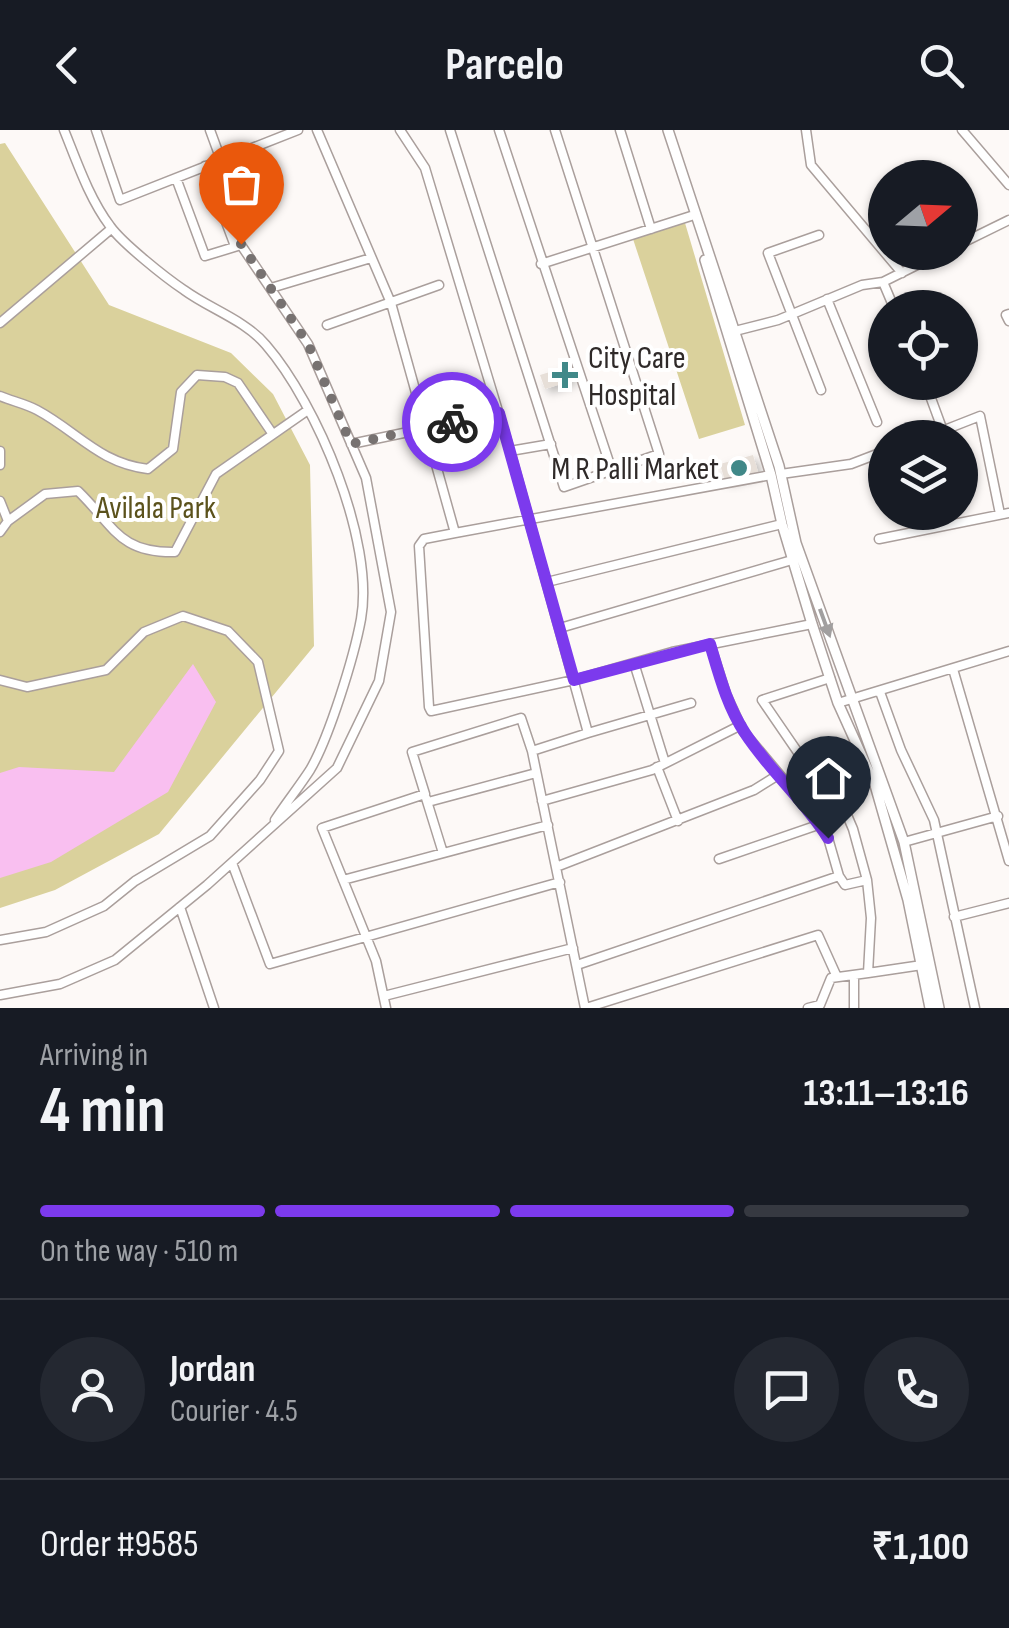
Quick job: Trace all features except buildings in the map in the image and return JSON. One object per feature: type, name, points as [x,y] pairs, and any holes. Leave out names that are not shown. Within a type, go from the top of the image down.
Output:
[{"type":"street","points":[[64,130],[83,178],[112,229],[184,290],[265,344],[324,442],[360,546],[362,616],[343,685],[312,767],[267,831]]},
{"type":"street","points":[[96,130],[120,200],[298,130]]},
{"type":"street","points":[[210,130],[222,160]]},
{"type":"street","points":[[257,130],[262,144]]},
{"type":"street","points":[[317,130],[390,303],[456,533]]},
{"type":"street","points":[[400,130],[425,168],[530,520],[588,733]]},
{"type":"street","points":[[450,130],[564,486],[659,454],[555,130]]},
{"type":"street","points":[[499,130],[612,471]]},
{"type":"street","points":[[620,130],[651,229]]},
{"type":"street","points":[[665,130],[731,332]]},
{"type":"street","points":[[665,130],[796,543],[904,842],[939,1008]]},
{"type":"street","points":[[806,130],[811,164],[902,273]]},
{"type":"street","points":[[962,130],[1009,185]]},
{"type":"street","points":[[205,166],[235,246]]},
{"type":"street","points":[[0,994],[60,984],[115,960],[180,907],[338,768],[379,681],[391,612],[366,478],[308,344],[241,244],[206,256],[176,178]]},
{"type":"street","points":[[541,264],[692,216]]},
{"type":"street","points":[[978,235],[1009,220]]},
{"type":"street","points":[[0,323],[112,229]]},
{"type":"street","points":[[819,235],[768,254],[821,390]]},
{"type":"street","points":[[270,288],[371,258]]},
{"type":"street","points":[[731,332],[792,314],[908,270]]},
{"type":"street","points":[[883,282],[886,290]]},
{"type":"street","points":[[327,325],[439,285]]},
{"type":"street","points":[[827,299],[877,420]]},
{"type":"street","points":[[0,396],[36,410],[94,451],[128,466],[148,469],[173,448],[181,392],[197,375],[238,382],[272,432]]},
{"type":"street","points":[[0,532],[45,494],[78,491],[108,520],[124,544],[154,552],[175,552],[216,474],[308,410]]},
{"type":"street","points":[[351,444],[499,413]]},
{"type":"street","points":[[879,539],[1004,514],[980,416],[970,420]]},
{"type":"street","points":[[510,451],[551,444]]},
{"type":"street","points":[[0,451],[0,465]]},
{"type":"street","points":[[812,624],[710,644],[574,680],[432,711],[428,707],[419,546],[424,539],[868,458]]},
{"type":"street","points":[[776,474],[782,524],[812,624],[838,703],[875,785],[908,900],[930,1008]]},
{"type":"street","points":[[0,501],[8,522]]},
{"type":"street","points":[[547,582],[782,524]]},
{"type":"street","points":[[560,628],[792,560]]},
{"type":"street","points":[[0,680],[26,686],[106,670],[144,632],[183,616],[228,630],[258,662],[279,751],[260,780],[210,836],[135,880],[104,906],[46,932],[0,940]]},
{"type":"street","points":[[710,644],[741,725],[828,838],[844,885],[867,880]]},
{"type":"street","points":[[838,703],[1009,651]]},
{"type":"street","points":[[634,663],[678,821]]},
{"type":"street","points":[[954,669],[1002,819],[1009,860]]},
{"type":"street","points":[[830,678],[762,700],[810,770],[828,804],[846,815],[867,880],[871,918],[868,973]]},
{"type":"street","points":[[880,692],[901,750],[934,820],[974,1008]]},
{"type":"street","points":[[532,751],[690,702]]},
{"type":"street","points":[[444,853],[412,752],[521,718],[532,751],[586,1008],[818,935],[836,978]]},
{"type":"street","points":[[542,801],[661,765],[741,725]]},
{"type":"street","points":[[386,1008],[376,961],[322,828],[536,772]]},
{"type":"street","points":[[556,867],[754,790],[778,775]]},
{"type":"street","points":[[719,859],[846,815]]},
{"type":"street","points":[[904,842],[1002,819]]},
{"type":"street","points":[[343,880],[548,826]]},
{"type":"street","points":[[232,863],[270,964],[560,882]]},
{"type":"street","points":[[576,965],[839,876]]},
{"type":"street","points":[[954,916],[1009,904]]},
{"type":"street","points":[[180,907],[214,1008]]},
{"type":"street","points":[[384,996],[573,948]]},
{"type":"street","points":[[808,1008],[820,1005],[832,978],[922,965]]},
{"type":"street","points":[[854,975],[854,1008]]},
{"type":"green space","name":"Avilala Park","points":[[5,143],[109,305],[231,353],[273,394],[310,465],[314,646],[159,834],[55,890],[0,908],[0,144]]},
{"type":"green space","points":[[685,223],[745,425],[699,439],[633,239]]},
{"type":"shaded area","points":[[193,664],[216,702],[168,792],[51,862],[0,878],[0,773],[19,767],[114,772]]},
{"type":"way so far","points":[[241,244],[308,344],[351,444],[452,422]]},
{"type":"place","name":"City Care Hospital","points":[[565,375]]},
{"type":"place","name":"M R Palli Market","points":[[739,468]]},
{"type":"route","points":[[452,422],[499,413],[574,680],[710,644],[726,694],[744,731],[828,838]]}]
